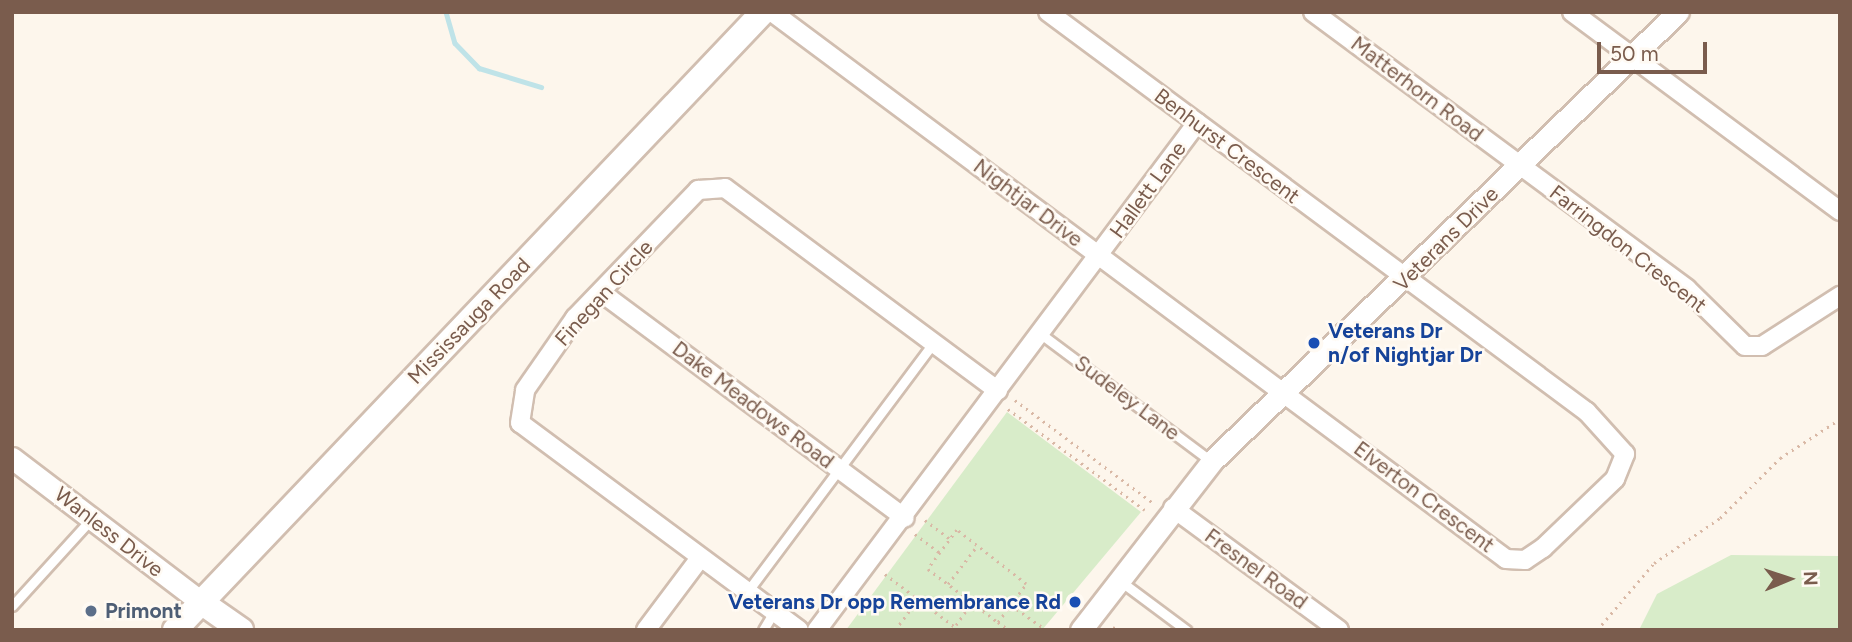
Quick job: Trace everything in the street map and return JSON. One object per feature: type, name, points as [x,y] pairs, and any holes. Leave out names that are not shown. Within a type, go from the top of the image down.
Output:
[{"type":"main road","name":"Mississauga Road","points":[[175,630],[763,12]]},
{"type":"main road","name":"Wanless Drive","points":[[201,602],[241,630]]},
{"type":"street","name":"Nightjar Drive","points":[[772,12],[1284,393]]},
{"type":"street","name":"Benhurst Crescent","points":[[1048,12],[1407,279]]},
{"type":"street","name":"Matterhorn Road","points":[[1313,12],[1520,166]]},
{"type":"street","points":[[1572,12],[1840,211]]},
{"type":"street","name":"Veterans Drive","points":[[1082,630],[1118,579],[1212,461],[1407,279],[1678,12]]},
{"type":"street","name":"Hallett Lane","points":[[1099,257],[1198,123]]},
{"type":"street","name":"Farringdon Crescent","points":[[1520,166],[1687,289],[1745,346],[1772,341],[1840,296]]},
{"type":"street","name":"Finegan Circle","points":[[799,630],[520,423],[524,390],[602,293],[698,190],[725,188],[998,391]]},
{"type":"street","points":[[817,630],[905,518],[1099,257]]},
{"type":"street","name":"Elverton Crescent","points":[[1284,393],[1506,559],[1525,560],[1543,548],[1615,479],[1625,454],[1587,412],[1407,279]]},
{"type":"street","name":"Dake Meadows Road","points":[[602,293],[905,518]]},
{"type":"street","name":"Wanless Drive","points":[[12,458],[93,517],[201,602]]},
{"type":"street","name":"Fresnel Road","points":[[1173,508],[1339,630]]},
{"type":"street","points":[[646,630],[700,558]]},
{"type":"lane","name":"Sudeley Lane","points":[[1041,334],[1212,461]]},
{"type":"lane","points":[[747,592],[934,342]]},
{"type":"lane","points":[[12,606],[93,517]]},
{"type":"lane","points":[[1118,579],[1186,630]]},
{"type":"lane","points":[[763,630],[774,612]]},
{"type":"path","points":[[1015,400],[1152,502]]},
{"type":"path","points":[[1008,409],[1145,510]]},
{"type":"path","points":[[1597,630],[1654,563],[1712,525],[1780,458],[1840,419]]},
{"type":"path","points":[[925,520],[950,539]]},
{"type":"path","points":[[998,622],[1026,584],[957,530],[928,569],[998,622],[1009,630]]},
{"type":"path","points":[[915,534],[940,553]]},
{"type":"path","points":[[948,584],[977,545]]},
{"type":"path","points":[[885,574],[959,630]]},
{"type":"path","points":[[895,630],[918,599]]},
{"type":"path","points":[[955,626],[972,602]]},
{"type":"path","points":[[1011,605],[1045,629]]},
{"type":"path","points":[[1114,626],[1118,630]]},
{"type":"green space","points":[[1007,412],[1141,512],[1042,630],[846,630]]},
{"type":"green space","points":[[1731,555],[1840,556],[1840,630],[1639,630],[1657,594]]},
{"type":"waterway","points":[[446,12],[455,43],[479,68],[541,87]]},
{"type":"place","name":"Veterans Dr n/of Nightjar Dr","points":[[1314,343]]},
{"type":"place","name":"Veterans Dr opp Remembrance Rd","points":[[1075,602]]},
{"type":"place","name":"Primont","points":[[91,611]]}]
